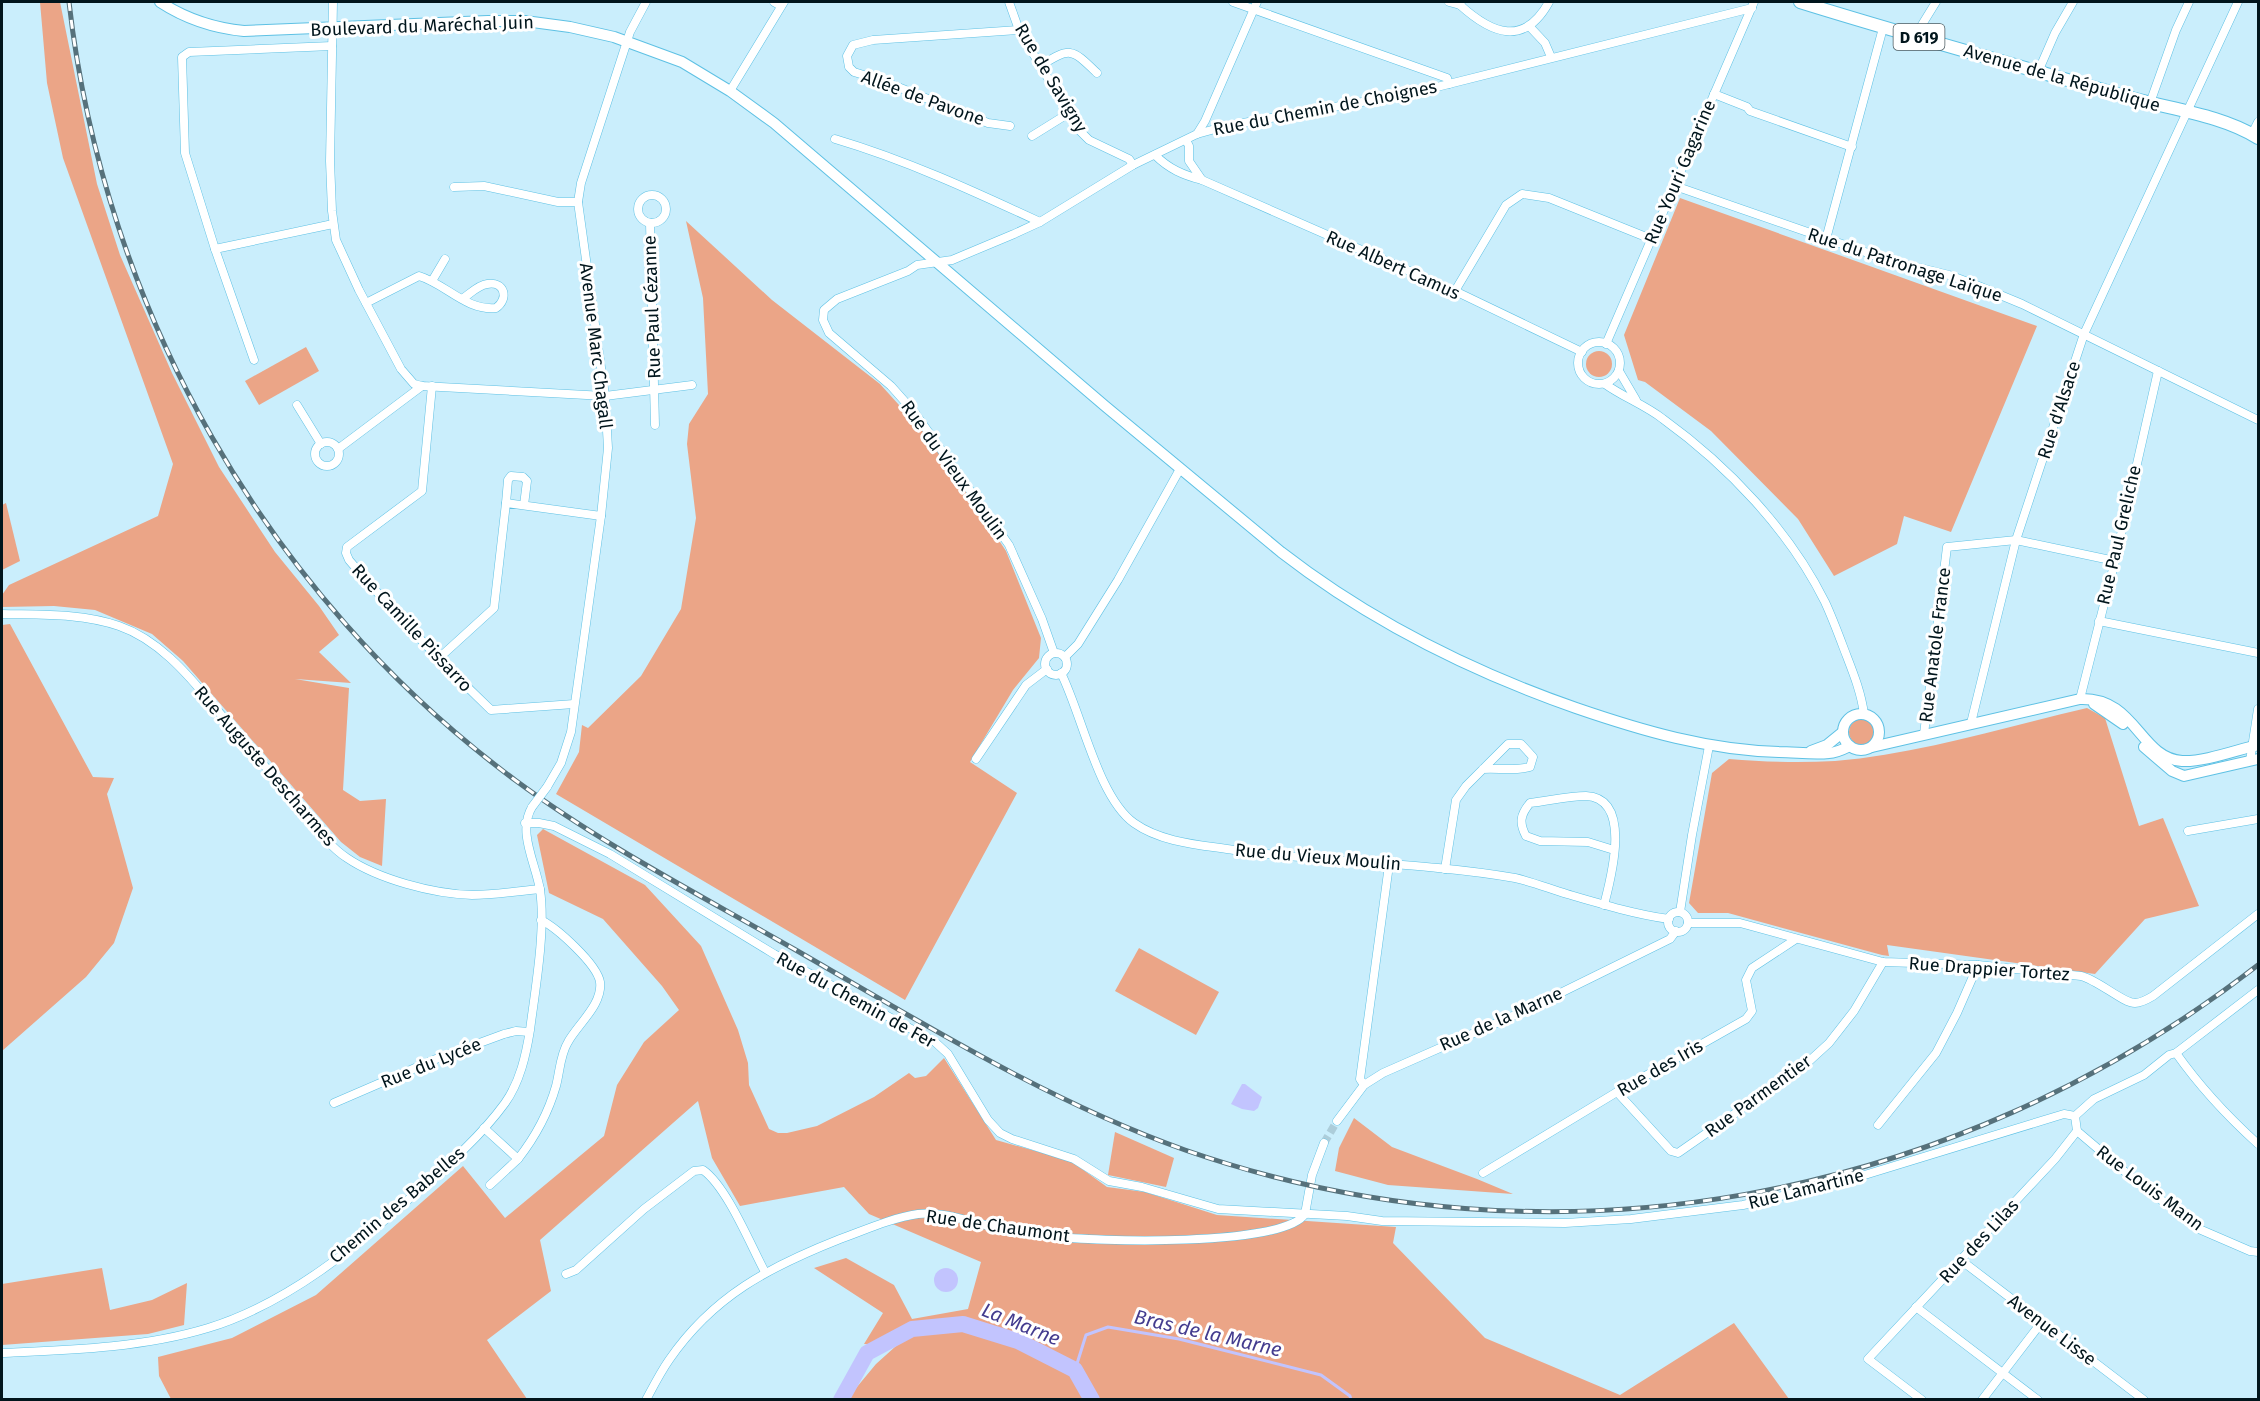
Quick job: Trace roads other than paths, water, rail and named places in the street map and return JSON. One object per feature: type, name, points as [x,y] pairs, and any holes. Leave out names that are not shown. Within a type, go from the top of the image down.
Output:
[{"type":"main road","name":"Avenue de la République","points":[[1800,2],[2038,72],[2187,111]]},
{"type":"main road","name":"D 619","points":[[2187,111],[2255,136]]},
{"type":"street","name":"Boulevard du Maréchal Juin","points":[[160,2],[185,16],[229,30],[261,31],[477,21],[525,21],[592,31],[627,41],[682,62],[729,91],[774,123],[1180,469],[1305,571],[1392,626],[1439,652],[1493,677],[1604,718],[1668,738],[1709,746],[1763,751],[1831,753],[1850,746]]},
{"type":"street","points":[[333,2],[330,161],[333,224],[339,248],[366,303],[401,369],[414,384],[605,396],[692,385]]},
{"type":"street","name":"Avenue Marc Chagall","points":[[525,823],[532,807],[553,777],[565,753],[601,516],[608,448],[605,396],[578,202],[581,183],[627,41],[646,2]]},
{"type":"street","points":[[729,91],[783,4],[774,2]]},
{"type":"street","name":"Rue de Savigny","points":[[1009,2],[1019,30],[1079,130],[1089,140],[1130,159],[1133,165]]},
{"type":"street","points":[[1233,2],[1255,5],[1447,78],[1449,84]]},
{"type":"street","points":[[1449,2],[1460,3],[1484,25],[1513,32],[1530,27],[1549,2]]},
{"type":"street","points":[[1915,36],[1936,2]]},
{"type":"street","points":[[2038,72],[2055,33],[2073,2]]},
{"type":"street","points":[[2150,103],[2176,30],[2189,2]]},
{"type":"street","name":"Rue d'Alsace","points":[[1971,723],[2016,540],[2084,334],[2238,2]]},
{"type":"street","points":[[1197,134],[1205,121],[1255,5]]},
{"type":"street","name":"Rue du Chemin de Choignes","points":[[824,310],[837,298],[908,271],[917,265],[938,264],[952,260],[1040,222],[1133,165],[1197,134],[1226,126],[1402,95],[1753,5]]},
{"type":"street","name":"Rue Youri Gagarine","points":[[1606,344],[1753,5]]},
{"type":"street","points":[[1530,27],[1545,43],[1551,57]]},
{"type":"street","points":[[1826,239],[1883,28]]},
{"type":"street","name":"Allée de Pavone","points":[[1010,126],[988,123],[883,81],[854,72],[849,67],[846,56],[853,45],[873,39],[1019,30]]},
{"type":"street","points":[[254,360],[215,249],[185,153],[182,61],[184,54],[332,46]]},
{"type":"street","points":[[1040,66],[1061,53],[1068,52],[1079,56],[1097,73]]},
{"type":"street","points":[[1714,94],[1747,107],[1750,111],[1852,147]]},
{"type":"street","points":[[1032,136],[1069,114]]},
{"type":"street","points":[[2255,136],[2259,122]]},
{"type":"street","points":[[835,139],[918,168],[1040,222]]},
{"type":"street","points":[[1179,172],[1185,169],[1189,161],[1189,146],[1186,140]]},
{"type":"street","name":"Rue Albert Camus","points":[[1155,155],[1168,168],[1202,180],[1455,291],[1582,352]]},
{"type":"street","points":[[1189,161],[1202,180]]},
{"type":"street","points":[[454,187],[484,186],[558,202],[578,202]]},
{"type":"street","name":"Rue du Patronage Laïque","points":[[1675,186],[1826,239],[1976,285],[2084,334],[2259,420]]},
{"type":"street","points":[[1455,291],[1506,205],[1522,194],[1549,198],[1651,239]]},
{"type":"street","name":"Rue Paul Cézanne","points":[[650,223],[655,425]]},
{"type":"street","points":[[215,249],[333,224]]},
{"type":"street","points":[[432,281],[445,259]]},
{"type":"street","points":[[366,303],[419,276],[432,281],[462,299],[474,306],[496,308],[502,304],[505,297],[504,290],[490,283],[479,286],[462,299]]},
{"type":"street","name":"Rue du Vieux Moulin","points":[[824,310],[823,320],[829,333],[891,386],[915,413],[1009,545],[1042,619],[1054,653]]},
{"type":"street","points":[[1636,401],[1619,371],[1619,358],[1612,347],[1606,344],[1592,344],[1582,352],[1579,364],[1582,375],[1591,383],[1605,384],[1663,419],[1754,500],[1793,549],[1829,611],[1857,682],[1864,714]]},
{"type":"street","points":[[1605,384],[1619,371]]},
{"type":"street","name":"Rue Paul Greliche","points":[[2080,699],[2115,561],[2158,371]]},
{"type":"street","points":[[338,448],[422,386]]},
{"type":"street","name":"Rue Camille Pissarro","points":[[432,386],[422,491],[347,547],[346,553],[349,560],[438,659],[491,710],[574,704]]},
{"type":"street","points":[[297,405],[321,444]]},
{"type":"street","points":[[321,444],[316,450],[316,458],[324,465],[332,465],[338,460],[338,448]]},
{"type":"street","points":[[321,444],[332,444],[338,448]]},
{"type":"street","points":[[1065,657],[1078,644],[1118,580],[1180,469]]},
{"type":"street","points":[[438,659],[494,608],[508,480],[512,476],[523,477],[527,481],[524,505]]},
{"type":"street","points":[[506,503],[601,516]]},
{"type":"street","name":"Rue Anatole France","points":[[1924,734],[1947,547],[2016,540],[2115,561]]},
{"type":"street","name":"Rue Auguste Descharmes","points":[[2,614],[86,618],[119,626],[155,645],[203,693],[319,831],[344,856],[362,867],[381,876],[405,883],[458,893],[485,895],[540,890]]},
{"type":"street","points":[[2099,621],[2259,652]]},
{"type":"street","points":[[1054,653],[1065,657],[1067,666],[1061,673],[1053,674],[1047,669],[1047,660],[1054,653]]},
{"type":"street","points":[[976,759],[1026,685],[1047,669]]},
{"type":"street","name":"Rue du Vieux Moulin","points":[[1061,673],[1110,796],[1134,823],[1149,831],[1194,844],[1275,855],[1445,868],[1517,879],[1622,911],[1669,919]]},
{"type":"street","points":[[1843,732],[1850,746],[1861,750],[1971,723],[2080,699],[2095,698],[2115,707],[2166,756],[2181,761],[2256,745]]},
{"type":"street","points":[[2080,699],[2101,707],[2120,720],[2138,742],[2172,771],[2184,776],[2254,760],[2259,709]]},
{"type":"street","points":[[1808,752],[1827,745],[1843,732],[1849,718],[1864,714],[1874,719],[1879,729],[1878,739],[1872,747]]},
{"type":"street","points":[[1879,729],[1902,739]]},
{"type":"street","points":[[1445,868],[1456,800],[1466,786],[1508,744],[1521,744],[1533,757],[1530,767],[1483,770]]},
{"type":"street","points":[[1680,912],[1709,746]]},
{"type":"street","points":[[1604,905],[1614,850],[1615,819],[1607,804],[1587,796],[1530,803],[1523,812],[1521,825],[1526,836],[1540,841],[1588,842],[1614,850]]},
{"type":"street","points":[[2188,831],[2259,819]]},
{"type":"street","name":"Chemin des Babelles","points":[[2,1353],[154,1342],[216,1325],[269,1304],[302,1283],[391,1215],[459,1154],[506,1101],[523,1067],[541,920],[540,890],[525,823]]},
{"type":"street","name":"Rue du Chemin de Fer","points":[[525,823],[554,826],[610,854],[774,954],[935,1042],[948,1054],[994,1126],[1012,1139],[1074,1159],[1109,1181],[1142,1186],[1218,1209],[1305,1214]]},
{"type":"street","points":[[1364,1085],[1360,1079],[1389,865]]},
{"type":"street","points":[[1680,912],[1687,917],[1688,923],[1684,930],[1676,931],[1669,926],[1669,919],[1672,914],[1680,912]]},
{"type":"street","name":"Rue Drappier Tortez","points":[[1688,923],[1740,923],[1883,962],[1978,964],[2081,976],[2092,978],[2135,1003],[2153,996],[2259,914]]},
{"type":"street","points":[[490,1185],[518,1159],[541,1126],[554,1092],[567,1044],[596,1002],[600,988],[598,977],[586,960],[562,933],[541,920]]},
{"type":"street","name":"Rue de la Marne","points":[[1336,1121],[1364,1085],[1383,1072],[1524,1011],[1670,939],[1676,931]]},
{"type":"street","name":"Rue des Iris","points":[[1483,1173],[1617,1092],[1746,1019],[1752,1011],[1746,980],[1752,968],[1796,939]]},
{"type":"street","name":"Rue Parmentier","points":[[1617,1092],[1671,1151],[1678,1153],[1806,1064],[1829,1043],[1854,1011],[1883,962]]},
{"type":"street","points":[[1878,1125],[1936,1053],[1957,1013],[1978,964]]},
{"type":"street","points":[[2077,1131],[2075,1116],[2094,1099],[2144,1075],[2259,990]]},
{"type":"street","name":"Rue du Lycée","points":[[334,1103],[436,1059],[504,1034],[516,1031],[529,1032]]},
{"type":"street","points":[[2176,1053],[2223,1110],[2259,1144]]},
{"type":"street","name":"Rue Lamartine","points":[[1305,1214],[1400,1222],[1566,1223],[1631,1219],[1706,1210],[1792,1195],[1947,1151],[2064,1114],[2075,1116]]},
{"type":"street","points":[[484,1128],[518,1159]]},
{"type":"street","name":"Rue Louis Mann","points":[[2077,1131],[2130,1176],[2199,1229],[2250,1251],[2259,1252]]},
{"type":"street","name":"Rue des Lilas","points":[[1922,1400],[1868,1359],[1962,1261],[2055,1159],[2077,1131]]},
{"type":"street","points":[[1305,1214],[1312,1175],[1324,1143]]},
{"type":"street","points":[[566,1274],[576,1270],[644,1209],[694,1171],[703,1170],[713,1177],[726,1197],[765,1272]]},
{"type":"street","name":"Rue de Chaumont","points":[[646,1400],[668,1361],[693,1330],[736,1291],[765,1272],[802,1254],[848,1236],[918,1214],[958,1218],[995,1227],[1055,1236],[1185,1240],[1254,1234],[1297,1222],[1305,1214]]},
{"type":"street","name":"Avenue Lisse","points":[[1962,1261],[2144,1400]]},
{"type":"street","points":[[1916,1307],[2038,1400]]},
{"type":"street","points":[[1982,1400],[2041,1323]]},
{"type":"water","points":[[1242,1084],[1262,1097],[1258,1108],[1254,1111],[1231,1104]]},
{"type":"water","points":[[946,1268],[951,1269],[957,1275],[957,1285],[951,1291],[946,1292],[941,1291],[935,1285],[934,1280],[935,1275],[941,1269]]},
{"type":"waterway","name":"La Marne","points":[[841,1400],[867,1353],[912,1329],[963,1324],[1018,1341],[1075,1370],[1092,1400]]},
{"type":"waterway","name":"Bras de la Marne","points":[[1075,1370],[1086,1335],[1108,1327],[1179,1339],[1321,1375],[1350,1396],[1351,1400]]},
{"type":"tunnel","points":[[1324,1143],[1337,1121]]},
{"type":"railway","points":[[69,2],[88,116],[118,227],[160,334],[212,437],[274,533],[345,624],[426,706],[515,780],[582,826],[652,869],[937,1032],[1034,1084],[1134,1130],[1185,1150],[1324,1189],[1465,1208],[1606,1210],[1745,1194],[1881,1161],[2013,1112],[2139,1046],[2258,965]]}]
